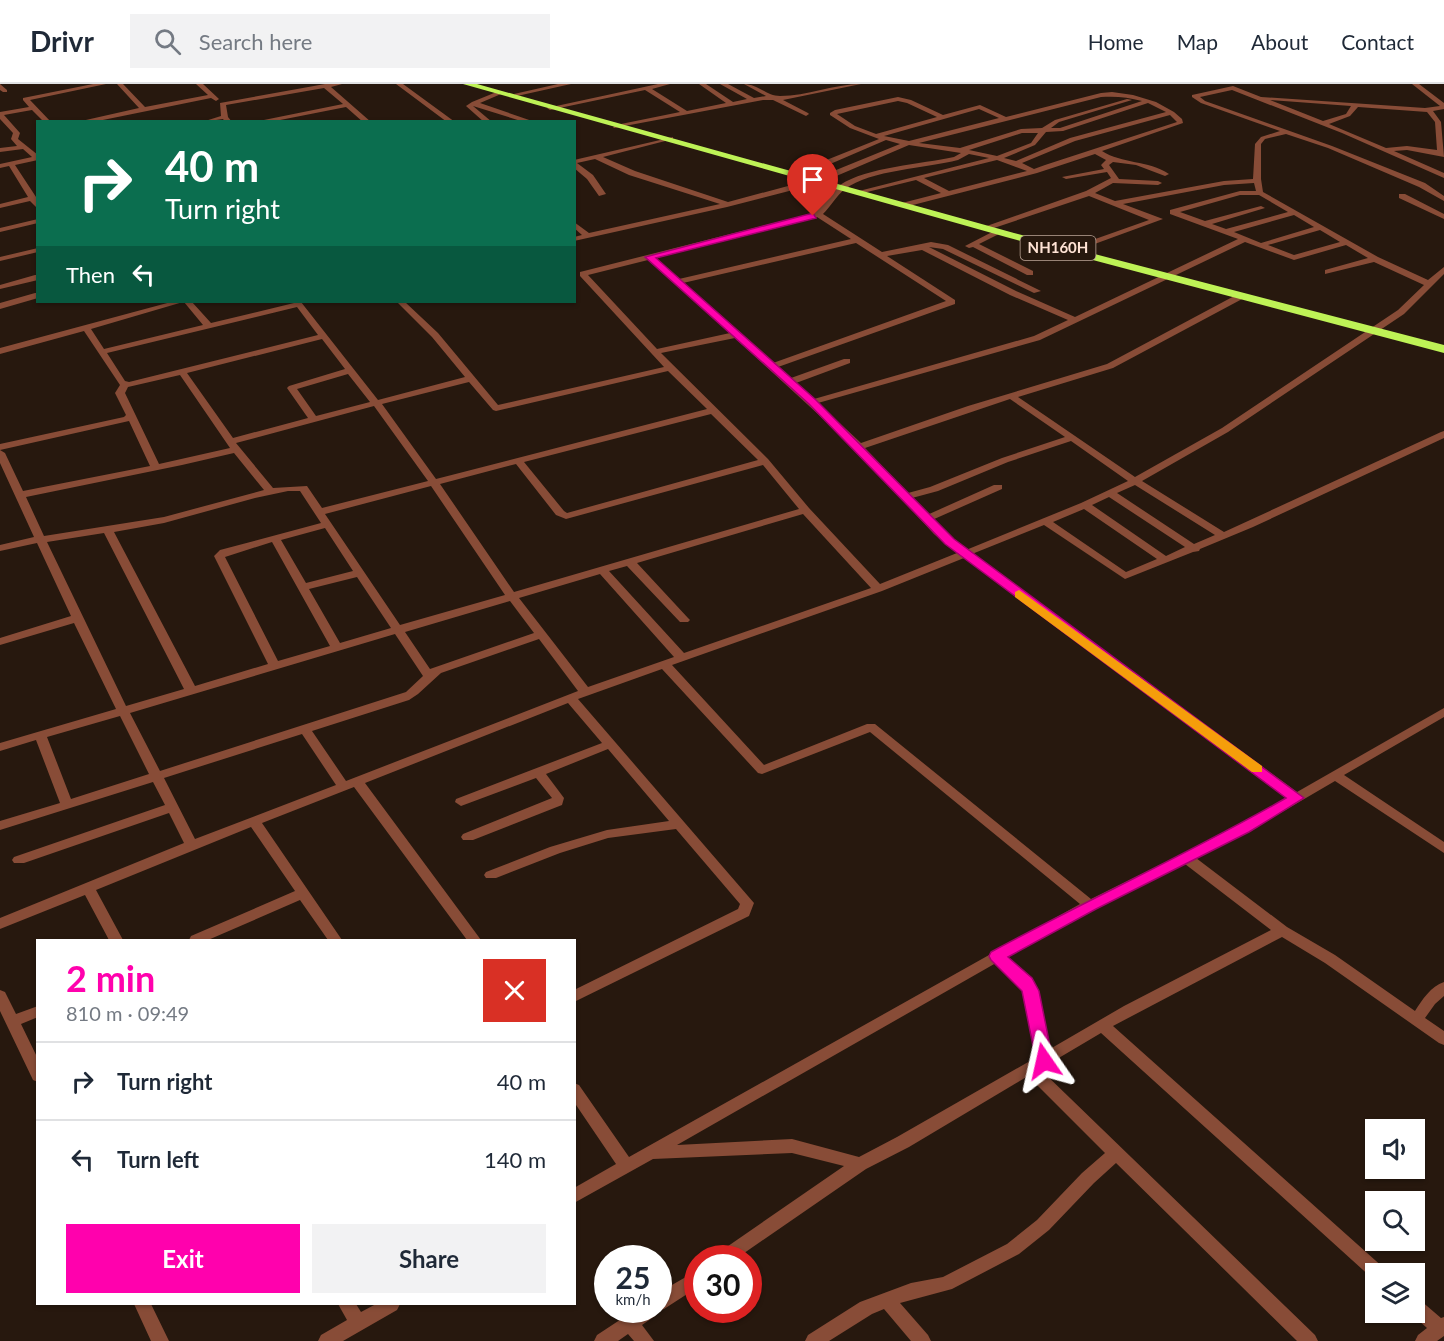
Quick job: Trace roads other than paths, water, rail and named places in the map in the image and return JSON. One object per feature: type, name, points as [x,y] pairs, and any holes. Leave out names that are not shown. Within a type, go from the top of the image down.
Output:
[{"type":"highway","name":"NH160H","points":[[467,84],[999,232],[1444,349]]},
{"type":"highway","name":"NH160H","points":[[482,84],[555,107]]},
{"type":"street","points":[[46,120],[25,99],[103,84]]},
{"type":"street","points":[[120,84],[143,110]]},
{"type":"street","points":[[200,84],[222,104],[227,119]]},
{"type":"street","points":[[272,84],[283,94]]},
{"type":"street","points":[[222,104],[339,84]]},
{"type":"street","points":[[399,84],[449,120]]},
{"type":"street","points":[[517,94],[568,84]]},
{"type":"street","points":[[555,107],[667,84]]},
{"type":"street","points":[[702,84],[732,104]]},
{"type":"street","points":[[723,84],[753,100]]},
{"type":"street","points":[[749,85],[764,84]]},
{"type":"street","points":[[620,126],[753,100],[814,84],[824,91]]},
{"type":"street","points":[[768,96],[824,91],[858,84]]},
{"type":"street","points":[[1415,84],[1444,106]]},
{"type":"street","points":[[749,85],[806,114]]},
{"type":"street","points":[[325,86],[366,120]]},
{"type":"street","points":[[646,88],[685,113]]},
{"type":"street","points":[[1444,176],[1257,97],[1228,88],[1194,96],[1203,102],[1289,131],[1422,185],[1444,199]]},
{"type":"street","points":[[487,120],[470,106],[499,93]]},
{"type":"street","points":[[576,239],[727,205],[817,181],[913,142],[1101,95],[1148,101],[1172,112],[1180,120],[1180,123],[1096,152],[905,206]]},
{"type":"street","points":[[90,120],[213,96]]},
{"type":"street","points":[[1257,97],[1429,109],[1444,106]]},
{"type":"street","points":[[1034,144],[1044,130],[1069,116],[1136,98]]},
{"type":"street","points":[[942,117],[909,101],[898,99],[833,113],[850,128],[875,136],[997,158],[1034,171]]},
{"type":"street","points":[[959,151],[1021,131],[1061,130],[1148,101]]},
{"type":"street","points":[[474,103],[526,120]]},
{"type":"street","points":[[268,120],[348,105]]},
{"type":"street","points":[[1322,124],[1348,115],[1356,105]]},
{"type":"street","points":[[875,136],[980,107],[1004,118]]},
{"type":"street","points":[[33,108],[0,115],[17,134],[14,139],[36,157]]},
{"type":"street","points":[[1383,150],[1407,148],[1442,154],[1438,122],[1429,109]]},
{"type":"street","points":[[1016,163],[1033,159],[1053,146],[1112,127],[1172,112]]},
{"type":"street","points":[[1260,193],[1257,181],[1258,144],[1263,138],[1289,131]]},
{"type":"street","points":[[797,175],[887,138]]},
{"type":"street","points":[[576,162],[670,140]]},
{"type":"street","points":[[859,192],[997,158],[1034,144],[1053,146]]},
{"type":"street","points":[[0,150],[21,146]]},
{"type":"street","points":[[878,589],[805,510],[765,461],[670,368],[584,277],[584,274],[818,214],[842,188],[876,176],[956,159],[968,152]]},
{"type":"street","points":[[1096,152],[1111,160],[1137,163],[1165,174]]},
{"type":"street","points":[[597,157],[632,172],[727,205]]},
{"type":"street","points":[[0,166],[36,158]]},
{"type":"street","points":[[1111,160],[1104,163],[1114,181]]},
{"type":"street","points":[[11,164],[36,204]]},
{"type":"street","points":[[576,165],[590,177],[602,194]]},
{"type":"street","points":[[1066,177],[1108,170]]},
{"type":"street","points":[[918,178],[947,193]]},
{"type":"street","points":[[985,228],[1089,193],[1091,189],[1114,181],[1158,183]]},
{"type":"street","points":[[1116,203],[1218,184],[1257,181]]},
{"type":"street","points":[[1089,193],[1156,220]]},
{"type":"street","points":[[1070,251],[1171,213],[1233,195],[1260,193],[1375,260],[1429,284]]},
{"type":"street","points":[[1402,196],[1444,217]]},
{"type":"street","points":[[0,206],[32,198]]},
{"type":"street","points":[[1203,224],[1261,208]]},
{"type":"street","points":[[1171,213],[1294,258],[1346,243]]},
{"type":"street","points":[[1225,232],[1294,213]]},
{"type":"street","points":[[772,366],[952,302],[818,214]]},
{"type":"street","points":[[0,230],[36,221]]},
{"type":"street","points":[[576,226],[588,236]]},
{"type":"street","points":[[1261,245],[1320,228]]},
{"type":"street","points":[[957,252],[999,232]]},
{"type":"street","points":[[812,402],[1020,344],[1076,320],[1245,239]]},
{"type":"street","points":[[678,282],[857,240]]},
{"type":"street","points":[[880,255],[936,244],[1037,291]]},
{"type":"street","points":[[973,244],[1030,273]]},
{"type":"street","points":[[920,247],[1076,320]]},
{"type":"street","points":[[0,259],[36,250]]},
{"type":"street","points":[[649,257],[812,402],[859,447],[926,519],[965,554],[1297,798]]},
{"type":"street","points":[[1328,272],[1375,260]]},
{"type":"street","points":[[0,924],[192,845],[585,692],[878,589],[1085,505],[1135,481],[1225,430],[1373,332],[1410,305],[1442,273]]},
{"type":"street","points":[[0,287],[36,278]]},
{"type":"street","points":[[0,306],[36,296]]},
{"type":"street","points":[[859,447],[1110,366],[1241,296]]},
{"type":"street","points":[[0,351],[175,303]]},
{"type":"street","points":[[189,303],[209,326]]},
{"type":"street","points":[[102,352],[299,303],[376,403],[511,595],[585,692]]},
{"type":"street","points":[[402,303],[435,335],[496,408],[670,368]]},
{"type":"street","points":[[86,327],[125,385]]},
{"type":"street","points":[[655,352],[735,335]]},
{"type":"street","points":[[156,467],[120,393],[125,385],[324,336]]},
{"type":"street","points":[[789,382],[847,361]]},
{"type":"street","points":[[314,419],[292,388],[351,370]]},
{"type":"street","points":[[182,372],[233,445],[271,492]]},
{"type":"street","points":[[20,495],[83,479],[185,462],[314,419],[472,378]]},
{"type":"street","points":[[1013,397],[1135,481],[1224,536]]},
{"type":"street","points":[[320,512],[715,410]]},
{"type":"street","points":[[0,447],[130,417]]},
{"type":"street","points":[[1046,522],[1125,576],[1195,549],[1444,434]]},
{"type":"street","points":[[906,497],[934,489],[1005,460],[1072,438]]},
{"type":"street","points":[[0,453],[77,618],[192,845]]},
{"type":"street","points":[[518,461],[560,513],[566,516],[765,461]]},
{"type":"street","points":[[926,519],[998,487]]},
{"type":"street","points":[[0,548],[41,537],[166,520],[271,492],[303,488],[428,675]]},
{"type":"street","points":[[1110,493],[1195,549]]},
{"type":"street","points":[[1085,505],[1165,560]]},
{"type":"street","points":[[0,747],[805,510]]},
{"type":"street","points":[[274,665],[219,556],[224,552],[328,524]]},
{"type":"street","points":[[107,529],[191,690]]},
{"type":"street","points":[[275,538],[336,647]]},
{"type":"street","points":[[629,561],[684,620]]},
{"type":"street","points":[[601,569],[682,658]]},
{"type":"street","points":[[303,587],[360,573]]},
{"type":"street","points":[[2,637],[77,618]]},
{"type":"street","points":[[0,826],[156,774],[412,694],[428,675],[541,635]]},
{"type":"street","points":[[664,664],[762,770],[872,727],[1090,905]]},
{"type":"street","points":[[570,698],[743,898],[747,908],[744,912],[576,996]]},
{"type":"street","points":[[576,1195],[1090,905],[1244,829],[1444,712]]},
{"type":"street","points":[[304,728],[343,786]]},
{"type":"street","points":[[40,735],[67,805]]},
{"type":"street","points":[[461,802],[610,744]]},
{"type":"street","points":[[468,837],[557,802],[558,798],[538,772]]},
{"type":"street","points":[[1335,775],[1444,848]]},
{"type":"street","points":[[357,781],[473,939]]},
{"type":"street","points":[[19,860],[173,807]]},
{"type":"street","points":[[254,821],[334,939]]},
{"type":"street","points":[[491,875],[555,850],[607,834],[680,824]]},
{"type":"street","points":[[1185,857],[1282,931],[1330,959],[1444,1039]]},
{"type":"street","points":[[88,888],[115,939]]},
{"type":"street","points":[[198,939],[303,893]]},
{"type":"street","points":[[743,1245],[860,1164],[1228,956],[1282,931]]},
{"type":"street","points":[[997,956],[1026,983],[1030,991],[1037,1065],[1116,1153],[1309,1341]]},
{"type":"street","points":[[1417,1019],[1430,1000],[1444,987]]},
{"type":"street","points":[[0,996],[36,1072]]},
{"type":"street","points":[[12,1022],[36,1012]]},
{"type":"street","points":[[1103,1026],[1367,1263]]},
{"type":"street","points":[[576,1092],[626,1166]]},
{"type":"street","points":[[649,1154],[767,1145],[792,1146],[860,1164]]},
{"type":"street","points":[[814,1341],[866,1308],[911,1291],[946,1284],[1013,1249],[1043,1225],[1088,1178],[1116,1153]]},
{"type":"street","points":[[887,1300],[922,1341]]},
{"type":"street","points":[[143,1305],[160,1341]]},
{"type":"street","points":[[348,1305],[357,1323]]},
{"type":"street","points":[[327,1341],[389,1305]]},
{"type":"street","points":[[1425,1314],[1442,1326],[1425,1341]]},
{"type":"street","points":[[603,1341],[629,1323],[645,1341]]}]
